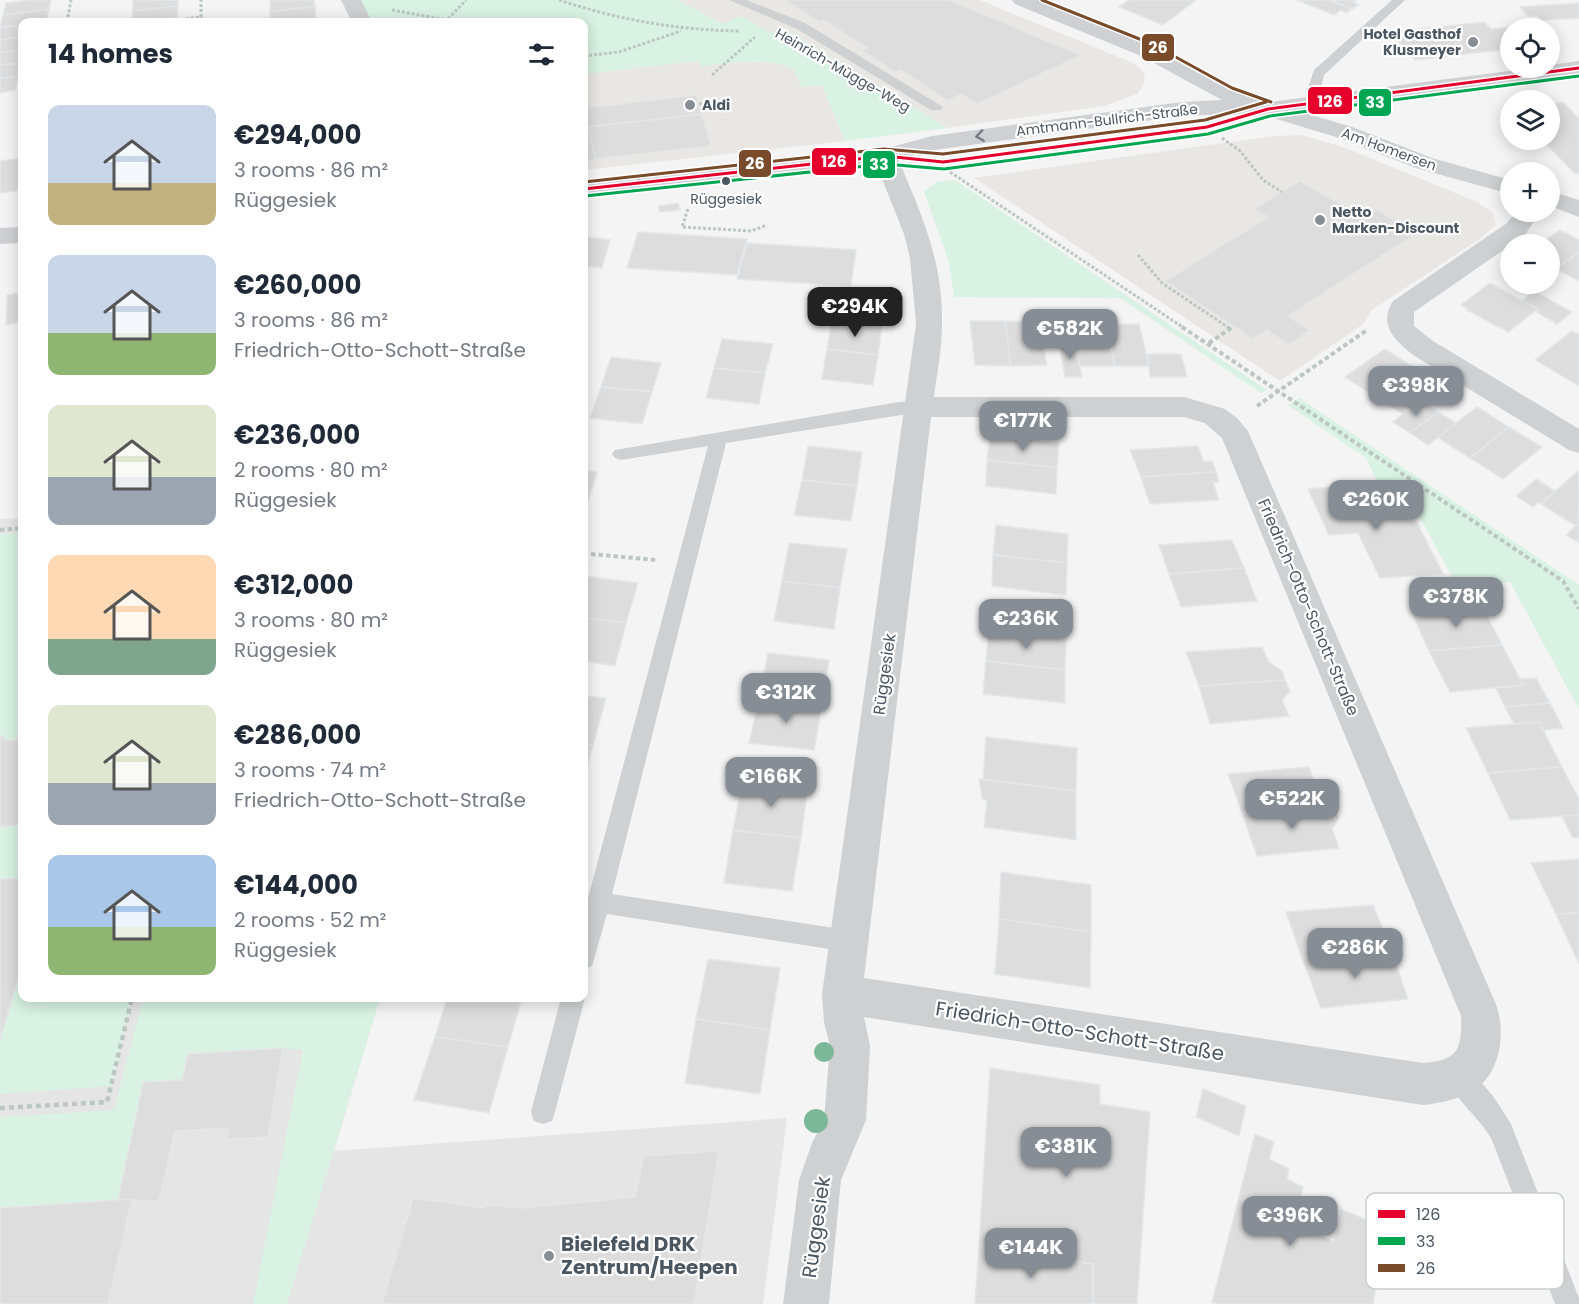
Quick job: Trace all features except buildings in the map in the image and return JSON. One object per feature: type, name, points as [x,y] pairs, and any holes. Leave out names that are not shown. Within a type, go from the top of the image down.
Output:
[{"type":"street","points":[[351,0],[360,18]]},
{"type":"street","points":[[1022,0],[1159,56],[1229,95],[1268,109],[1579,68]]},
{"type":"street","name":"Amtmann-Bullrich-Straße","points":[[588,189],[885,156],[932,143],[1182,109],[1224,107],[1268,109]]},
{"type":"street","name":"Amtmann-Bullrich-Straße","points":[[885,156],[943,162],[1207,127],[1242,119],[1268,109]]},
{"type":"street","name":"Am Homersen","points":[[1268,109],[1347,133],[1424,163],[1500,184]]},
{"type":"street","name":"Rüggesiek","points":[[806,1304],[820,1180],[827,1158],[845,1120],[850,1046],[844,1022],[842,994],[929,324],[927,283],[917,234],[885,156]]},
{"type":"street","points":[[1560,202],[1579,209]]},
{"type":"street","points":[[1521,222],[1516,229],[1402,307],[1398,315],[1399,324],[1402,330],[1423,348],[1579,443]]},
{"type":"street","points":[[0,236],[18,235]]},
{"type":"street","points":[[920,407],[1184,407],[1214,414],[1229,425]]},
{"type":"street","name":"Friedrich-Otto-Schott-Straße","points":[[842,994],[1423,1084],[1438,1083],[1459,1077],[1470,1068],[1479,1048],[1482,1031],[1481,1016],[1238,438],[1229,425]]},
{"type":"lane","points":[[735,0],[801,26],[936,107]]},
{"type":"lane","points":[[1320,102],[1314,90],[1315,80],[1320,73],[1399,0]]},
{"type":"lane","points":[[621,454],[899,408],[920,407]]},
{"type":"lane","points":[[588,942],[718,439]]},
{"type":"lane","points":[[598,902],[848,941]]},
{"type":"lane","points":[[543,1112],[572,1002]]},
{"type":"lane","points":[[1459,1077],[1491,1114],[1502,1133],[1525,1193]]},
{"type":"lane","points":[[1562,1289],[1568,1304]]},
{"type":"path","points":[[69,18],[71,0]]},
{"type":"path","points":[[192,18],[201,17],[201,0]]},
{"type":"path","points":[[449,18],[466,0]]},
{"type":"path","name":"Heinrich-Mügge-Weg","points":[[559,0],[604,16],[682,30],[740,31],[758,35],[724,62],[712,75]]},
{"type":"path","points":[[387,9],[442,18]]},
{"type":"path","points":[[588,56],[619,52],[682,30]]},
{"type":"path","points":[[699,104],[720,101]]},
{"type":"path","points":[[1207,127],[1240,152],[1263,180],[1282,192]]},
{"type":"path","points":[[943,162],[952,173],[1563,581],[1579,609]]},
{"type":"path","points":[[680,179],[688,208],[682,227],[752,231],[767,225]]},
{"type":"path","points":[[1138,255],[1162,283],[1230,329],[1209,343]]},
{"type":"path","points":[[1229,425],[1373,326],[1399,324]]},
{"type":"path","points":[[0,530],[18,528]]},
{"type":"path","points":[[591,554],[686,564]]},
{"type":"path","points":[[0,1107],[107,1102],[131,1002]]},
{"type":"shaded area","points":[[677,0],[980,0],[1133,63],[1142,70],[1145,78],[1137,94],[1105,106],[947,128],[784,28],[770,34],[742,17],[723,24]]},
{"type":"shaded area","points":[[697,61],[773,62],[786,65],[822,85],[845,141],[588,170],[588,74]]},
{"type":"shaded area","points":[[1302,135],[1346,148],[1477,202],[1493,213],[1496,225],[1481,238],[1372,310],[1363,324],[1280,381],[974,178],[1273,136]]},
{"type":"shaded area","points":[[18,518],[18,1002],[379,1002],[334,1151],[787,1118],[763,1304],[0,1304],[0,519]]},
{"type":"green space","points":[[359,0],[677,0],[723,24],[742,16],[770,33],[784,28],[947,128],[845,141],[822,85],[801,87],[794,70],[773,63],[749,62],[701,66],[697,61],[588,74],[588,18],[367,18]]},
{"type":"green space","points":[[955,180],[1267,390],[1261,393],[1120,298],[954,297],[949,262],[924,192],[937,182]]},
{"type":"green space","points":[[1299,398],[1579,585],[1579,709],[1510,582],[1457,586],[1417,512],[1387,503],[1366,458],[1288,405]]},
{"type":"green space","points":[[18,533],[18,734],[16,740],[4,740],[5,736],[0,736],[0,534]]},
{"type":"green space","points":[[18,825],[18,878],[0,879],[0,827]]},
{"type":"green space","points":[[18,980],[18,1002],[131,1002],[112,1086],[0,1094],[0,1041]]},
{"type":"green space","points":[[142,1002],[379,1002],[287,1304],[253,1304],[303,1050],[283,1048],[188,1054],[182,1080],[143,1082],[118,1200],[0,1208],[0,1117],[114,1110]]},
{"type":"transit line","name":"26","points":[[1042,0],[1152,44],[1232,88],[1271,102]]},
{"type":"transit line","name":"126","points":[[588,189],[885,156],[943,162],[1207,127],[1268,109],[1579,68]]},
{"type":"transit line","name":"33","points":[[588,196],[885,164],[944,169],[1208,134],[1270,116],[1579,76]]},
{"type":"transit line","name":"26","points":[[588,182],[884,149],[943,154],[1205,120],[1266,102]]},
{"type":"place","name":"Hotel Gasthof Klusmeyer","points":[[1473,42]]},
{"type":"place","name":"Aldi","points":[[690,105]]},
{"type":"place","name":"Rüggesiek","points":[[726,181]]},
{"type":"place","name":"Netto Marken-Discount","points":[[1320,220]]},
{"type":"place","name":"Bielefeld DRK Zentrum/Heepen","points":[[549,1256]]}]
